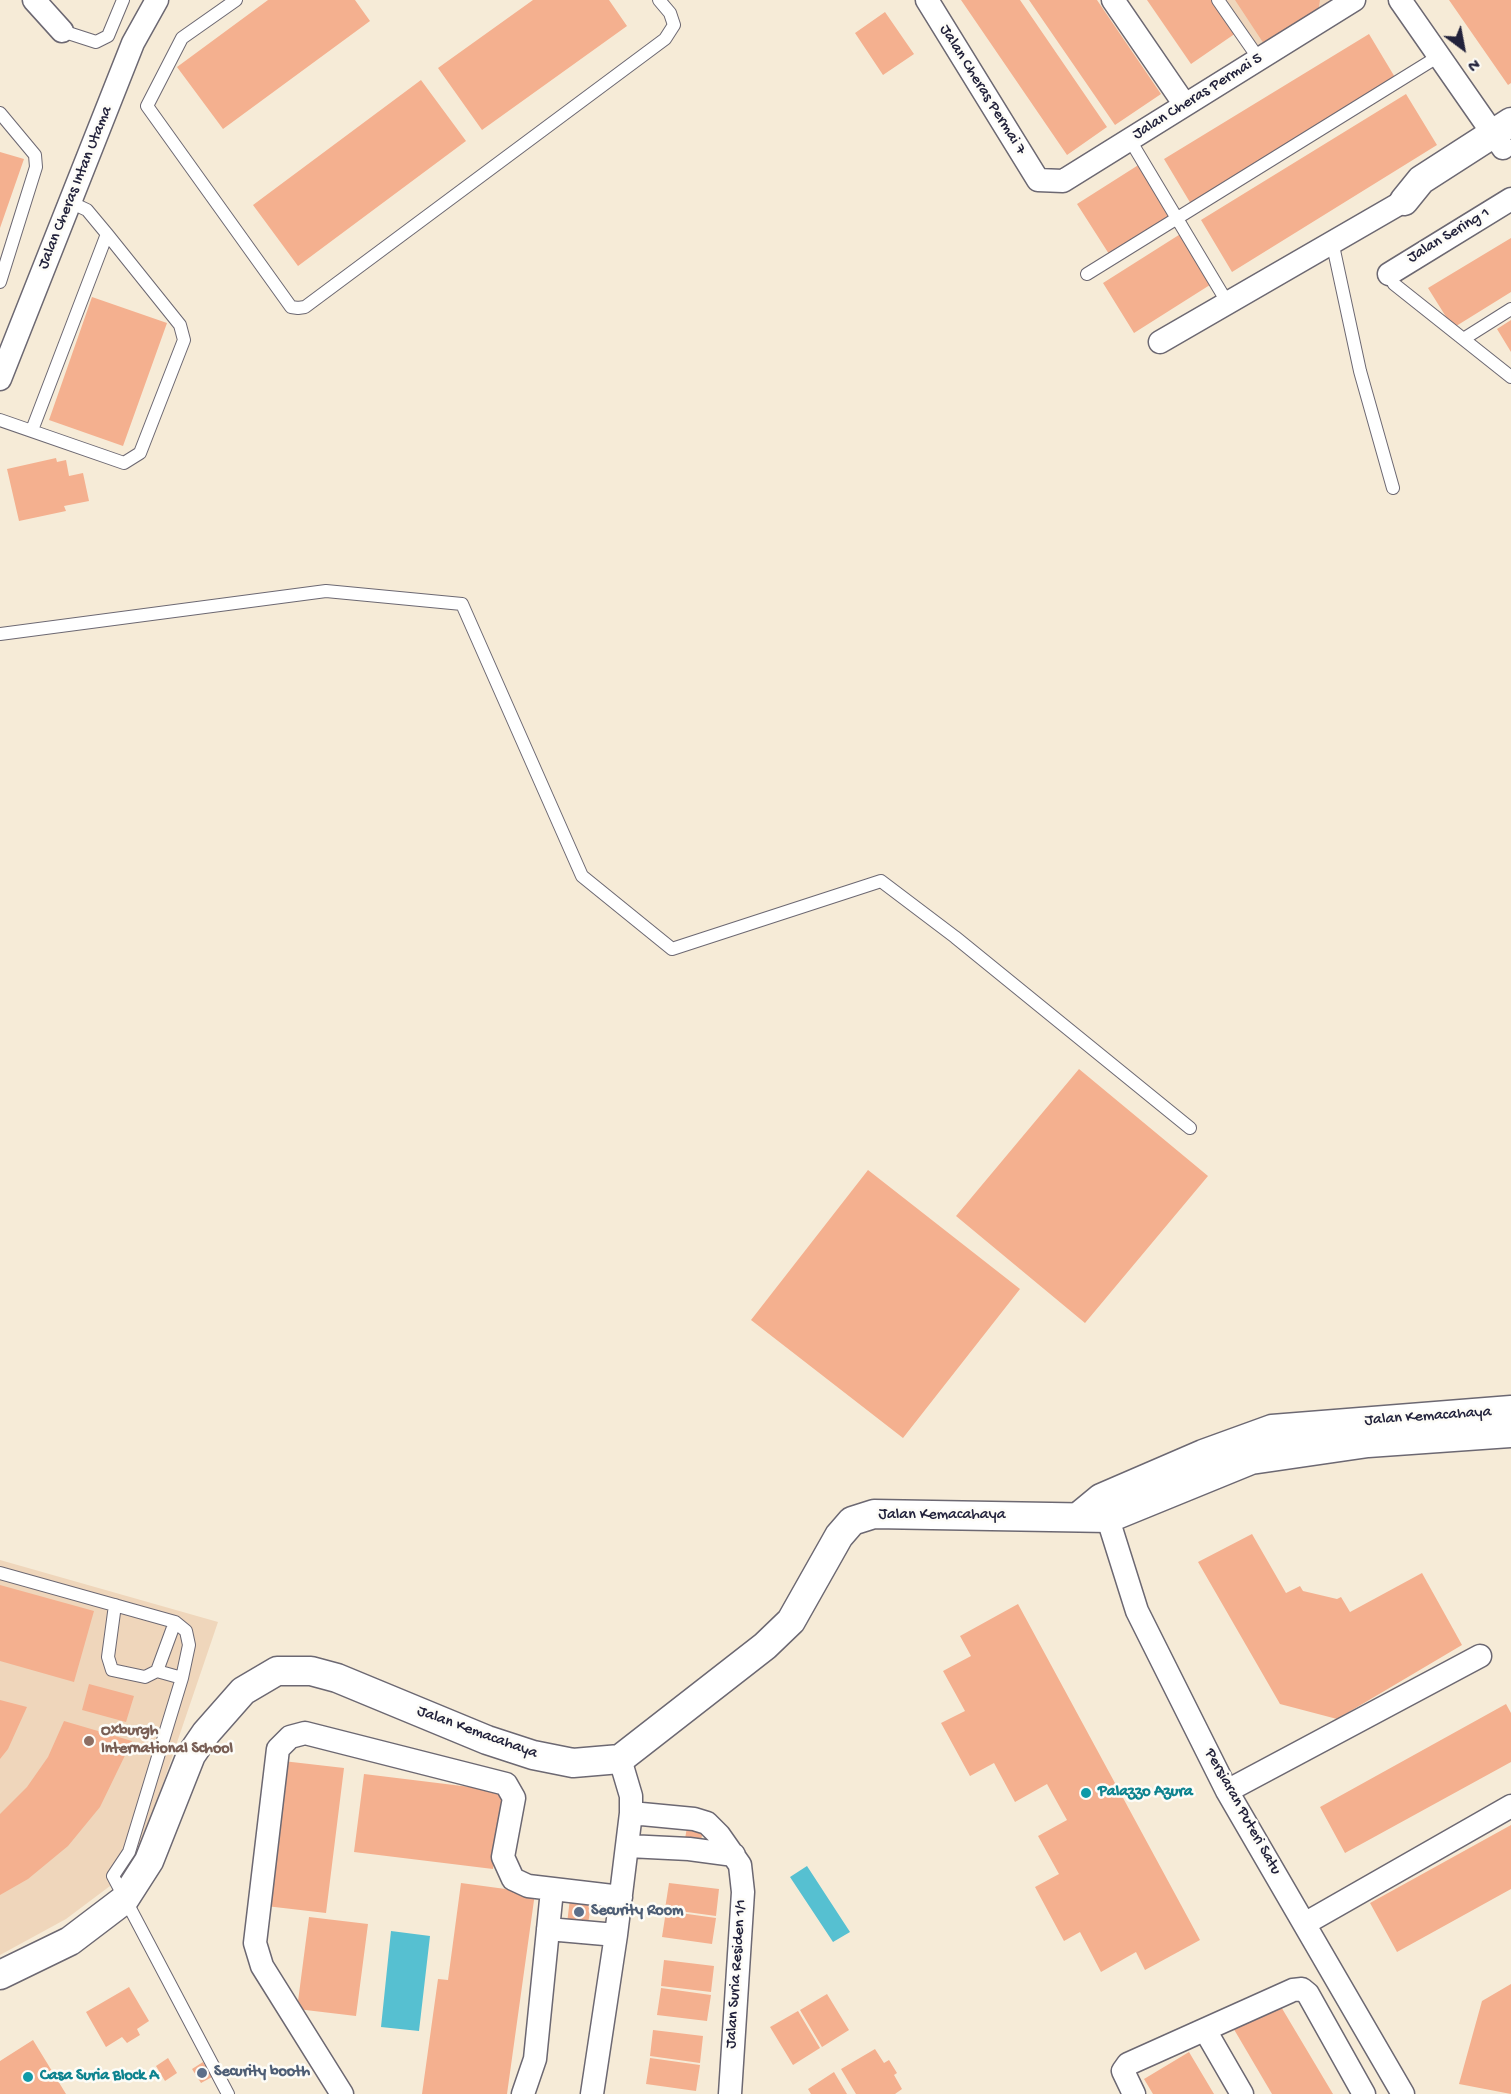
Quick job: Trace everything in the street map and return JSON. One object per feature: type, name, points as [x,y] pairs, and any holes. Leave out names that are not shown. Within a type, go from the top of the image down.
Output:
[{"type":"street","points":[[34,0],[62,31]]},
{"type":"street","name":"Jalan Cheras Intan Utama","points":[[0,379],[72,203],[133,43],[157,0]]},
{"type":"street","name":"Jalan Cheras Permai 7","points":[[927,0],[1038,180]]},
{"type":"street","points":[[1113,0],[1185,105]]},
{"type":"street","name":"Jalan Cheras Permai 5","points":[[1038,180],[1063,181],[1352,0]]},
{"type":"street","points":[[1160,342],[1404,201],[1428,194],[1504,137],[1439,56],[1400,0]]},
{"type":"street","name":"Jalan Sering 1","points":[[1389,274],[1511,199]]},
{"type":"street","name":"Jalan Kemacahaya","points":[[1105,1508],[1203,1454],[1272,1429],[1511,1410]]},
{"type":"street","name":"Jalan Kemacahaya","points":[[0,1975],[70,1941],[124,1900],[149,1861],[191,1755],[206,1733],[243,1691],[277,1671],[311,1671],[337,1678],[487,1740],[532,1755],[573,1763],[620,1759],[765,1646],[791,1621],[839,1536],[852,1521],[874,1514],[1078,1517],[1251,1460],[1368,1443],[1511,1433]]},
{"type":"street","name":"Persiaran Puteri Satu","points":[[1105,1508],[1137,1611],[1227,1791],[1306,1923],[1403,2094]]},
{"type":"street","points":[[1227,1791],[1480,1656]]},
{"type":"street","points":[[342,2094],[262,1966],[255,1943],[278,1749],[290,1737],[305,1733],[506,1784],[514,1798],[503,1857],[513,1879],[528,1886],[552,1890],[621,1897]]},
{"type":"street","points":[[592,2094],[616,1935],[631,1813],[631,1796],[620,1759]]},
{"type":"street","points":[[1306,1923],[1511,1806]]},
{"type":"street","name":"Jalan Suria Residen 1/1","points":[[631,1813],[694,1819],[707,1823],[740,1865],[743,1892],[730,2094]]},
{"type":"street","points":[[628,1846],[689,1849],[734,1855]]},
{"type":"street","points":[[523,2094],[535,2059],[552,1890]]},
{"type":"street","points":[[548,1929],[616,1935]]},
{"type":"street","points":[[1134,2094],[1123,2071],[1128,2064],[1293,1990],[1302,1989],[1308,1994],[1364,2094]]},
{"type":"street","points":[[1205,2030],[1242,2094]]},
{"type":"lane","points":[[62,31],[96,42],[108,36],[123,0]]},
{"type":"lane","points":[[236,0],[182,38],[147,106],[291,307],[298,308],[324,293],[665,39],[674,25],[670,13],[660,0]]},
{"type":"lane","points":[[1218,0],[1259,59]]},
{"type":"lane","points":[[1087,274],[1439,56]]},
{"type":"lane","points":[[0,113],[35,155],[36,167],[0,282]]},
{"type":"lane","points":[[1130,140],[1227,302]]},
{"type":"lane","points":[[0,420],[124,463],[140,453],[184,340],[180,325],[107,234],[87,210],[72,203]]},
{"type":"lane","points":[[32,430],[107,234]]},
{"type":"lane","points":[[1332,241],[1360,371],[1393,488]]},
{"type":"lane","points":[[1389,274],[1394,284],[1465,338],[1511,377]]},
{"type":"lane","points":[[1465,338],[1511,309]]},
{"type":"lane","points":[[0,634],[326,591],[462,604],[582,876],[672,949],[881,881],[964,945],[1190,1128]]},
{"type":"lane","points":[[0,1573],[174,1622],[186,1631],[189,1645],[182,1678],[129,1852],[113,1876],[228,2094]]},
{"type":"lane","points":[[115,1605],[108,1657],[112,1670],[145,1677],[157,1671],[182,1678]]},
{"type":"lane","points":[[157,1671],[174,1622]]},
{"type":"shaded area","points":[[1226,0],[1341,0],[1260,49]]},
{"type":"shaded area","name":"Oxburgh International School","points":[[0,1560],[218,1622],[137,1860],[122,1877],[66,1919],[0,1955]]},
{"type":"water","points":[[807,1866],[850,1932],[833,1942],[790,1877]]},
{"type":"water","points":[[391,1931],[430,1936],[419,2031],[381,2027]]},
{"type":"building","points":[[268,0],[355,0],[370,21],[223,129],[177,67]]},
{"type":"building","points":[[533,0],[609,0],[627,26],[482,130],[438,68]]},
{"type":"building","points":[[961,0],[1020,0],[1107,127],[1067,155]]},
{"type":"building","points":[[1029,0],[1097,0],[1161,94],[1115,125]]},
{"type":"building","points":[[1147,0],[1213,0],[1236,33],[1191,64]]},
{"type":"building","points":[[1235,0],[1320,0],[1318,12],[1266,47]]},
{"type":"building","points":[[1449,0],[1511,0],[1511,83],[1508,85]]},
{"type":"building","points":[[885,12],[914,54],[883,75],[855,33]]},
{"type":"building","points":[[1369,34],[1396,79],[1191,204],[1164,159]]},
{"type":"building","points":[[421,80],[466,141],[298,266],[253,205]]},
{"type":"building","points":[[1406,94],[1437,145],[1232,272],[1201,220]]},
{"type":"building","points":[[0,152],[24,159],[0,228]]},
{"type":"building","points":[[1140,164],[1172,214],[1109,254],[1077,204]]},
{"type":"building","points":[[1182,233],[1213,283],[1134,333],[1103,283]]},
{"type":"building","points":[[1511,238],[1511,292],[1453,328],[1428,288]]},
{"type":"building","points":[[92,297],[167,323],[123,446],[49,420]]},
{"type":"building","points":[[1511,320],[1511,352],[1497,329]]},
{"type":"building","points":[[56,458],[57,462],[66,460],[69,476],[83,473],[89,501],[64,506],[66,511],[19,521],[7,469]]},
{"type":"building","points":[[1079,1069],[1208,1176],[1085,1323],[956,1216]]},
{"type":"building","points":[[868,1170],[1020,1289],[903,1438],[751,1320]]},
{"type":"building","points":[[1252,1534],[1286,1593],[1300,1586],[1303,1591],[1337,1599],[1341,1597],[1350,1612],[1422,1573],[1462,1645],[1337,1719],[1280,1704],[1198,1562]]},
{"type":"building","points":[[0,1585],[94,1611],[74,1682],[0,1661]]},
{"type":"building","name":"Palazzo Azura","points":[[1018,1604],[1200,1940],[1145,1970],[1136,1952],[1101,1972],[1080,1932],[1064,1941],[1035,1887],[1059,1874],[1038,1836],[1067,1820],[1047,1784],[1015,1802],[994,1763],[970,1776],[941,1723],[965,1711],[943,1671],[971,1656],[960,1636]]},
{"type":"building","points":[[89,1684],[134,1696],[126,1722],[82,1710]]},
{"type":"building","points":[[0,1700],[27,1707],[8,1749],[0,1759]]},
{"type":"building","points":[[1506,1704],[1511,1713],[1511,1762],[1345,1853],[1320,1807]]},
{"type":"building","points":[[64,1721],[132,1741],[100,1807],[68,1846],[28,1879],[0,1895],[0,1814],[27,1787],[48,1757]]},
{"type":"building","points":[[283,1761],[344,1768],[326,1913],[266,1906]]},
{"type":"building","points":[[364,1774],[503,1791],[493,1869],[354,1852]]},
{"type":"building","points":[[1511,1825],[1511,1889],[1397,1952],[1370,1903]]},
{"type":"building","points":[[687,1827],[703,1830],[701,1841],[685,1839]]},
{"type":"building","name":"Security Room","points":[[572,1882],[593,1885],[586,1942],[565,1940]]},
{"type":"building","points":[[461,1883],[535,1893],[507,2094],[422,2094],[438,1979],[448,1980]]},
{"type":"building","points":[[669,1883],[719,1889],[716,1916],[665,1909]]},
{"type":"building","points":[[666,1911],[716,1918],[712,1944],[662,1937]]},
{"type":"building","points":[[309,1917],[368,1924],[356,2016],[297,2009]]},
{"type":"building","points":[[664,1960],[714,1966],[711,1992],[661,1986]]},
{"type":"building","points":[[1511,1984],[1511,2094],[1459,2084],[1482,2001]]},
{"type":"building","points":[[129,1987],[149,2021],[137,2029],[140,2035],[127,2043],[122,2037],[106,2047],[86,2012]]},
{"type":"building","points":[[661,1988],[711,1995],[707,2021],[657,2015]]},
{"type":"building","points":[[827,1994],[849,2030],[822,2047],[800,2010]]},
{"type":"building","points":[[1277,2000],[1333,2094],[1272,2094],[1232,2026]]},
{"type":"building","points":[[798,2011],[820,2048],[793,2065],[770,2027]]},
{"type":"building","points":[[653,2030],[703,2036],[700,2063],[650,2056]]},
{"type":"building","name":"Casa Suria Block A","points":[[33,2040],[66,2094],[0,2094],[0,2061]]},
{"type":"building","points":[[875,2049],[884,2063],[889,2060],[897,2073],[894,2075],[902,2089],[895,2094],[856,2094],[841,2069]]},
{"type":"building","points":[[1189,2052],[1214,2094],[1153,2094],[1144,2079]]},
{"type":"building","points":[[168,2058],[177,2073],[165,2081],[156,2066]]},
{"type":"building","points":[[650,2058],[700,2065],[696,2091],[646,2084]]},
{"type":"building","name":"Security booth","points":[[203,2062],[212,2077],[201,2083],[192,2069]]},
{"type":"building","points":[[834,2072],[847,2094],[811,2094],[808,2089]]},
{"type":"place","name":"Oxburgh International School","points":[[89,1741]]},
{"type":"place","name":"Palazzo Azura","points":[[1086,1793]]},
{"type":"place","name":"Security Room","points":[[579,1912]]},
{"type":"place","name":"Security booth","points":[[202,2073]]},
{"type":"place","name":"Casa Suria Block A","points":[[28,2077]]}]
